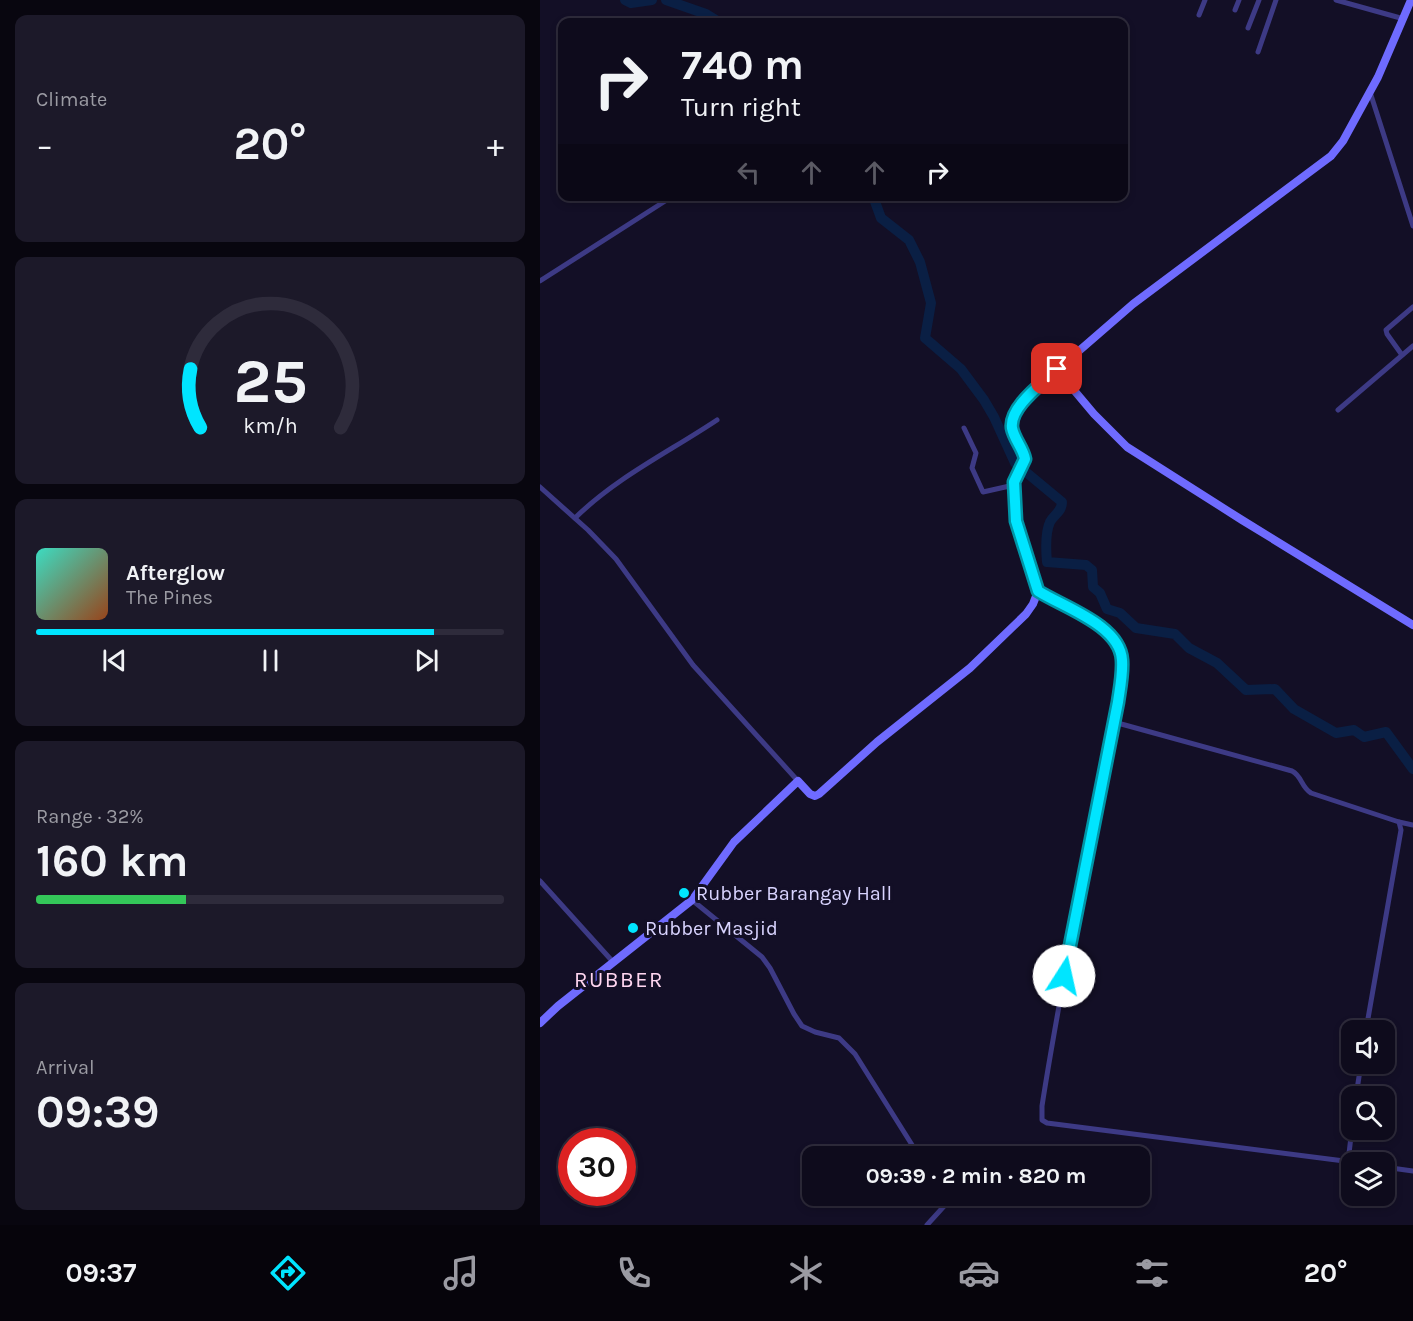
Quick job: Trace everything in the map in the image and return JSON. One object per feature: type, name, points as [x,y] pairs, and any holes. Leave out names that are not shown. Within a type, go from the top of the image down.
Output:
[{"type":"street","points":[[1199,15],[1204,0]]},
{"type":"street","points":[[1235,10],[1239,0]]},
{"type":"street","points":[[1248,28],[1259,0]]},
{"type":"street","points":[[1258,52],[1276,0]]},
{"type":"street","points":[[1336,0],[1404,19]]},
{"type":"street","points":[[540,487],[575,518],[619,563],[693,665],[810,794],[815,796],[819,794],[877,741],[970,668],[1026,614],[1033,604],[1038,591],[1018,530],[1014,485],[1025,456],[1013,432],[1013,417],[1025,399],[1133,304],[1331,156],[1343,141],[1370,92],[1411,0]]},
{"type":"street","points":[[1370,92],[1413,226]]},
{"type":"street","points":[[540,281],[665,201]]},
{"type":"street","points":[[1402,355],[1386,330],[1413,307]]},
{"type":"street","points":[[1338,410],[1413,346]]},
{"type":"street","points":[[1057,369],[1094,414],[1127,447],[1413,625]]},
{"type":"street","points":[[575,518],[597,497],[666,450],[717,420]]},
{"type":"street","points":[[964,428],[976,453],[972,468],[973,475],[982,492],[1014,485]]},
{"type":"street","points":[[1038,591],[1104,628],[1117,644],[1122,658],[1118,702],[1054,1031],[1042,1106],[1042,1120],[1047,1123],[1102,1131],[1341,1161]]},
{"type":"street","points":[[1114,722],[1292,771],[1298,775],[1305,789],[1311,793],[1413,825]]},
{"type":"street","points":[[540,1023],[558,1006],[692,900],[734,842],[798,781]]},
{"type":"street","points":[[1368,1020],[1401,830],[1400,822]]},
{"type":"street","points":[[540,881],[614,963]]},
{"type":"street","points":[[692,900],[762,957],[802,1026],[842,1040],[866,1070],[913,1146]]},
{"type":"street","points":[[1395,1169],[1413,1171]]},
{"type":"street","points":[[927,1225],[944,1206]]},
{"type":"waterway","points":[[625,0],[631,3],[652,0]]},
{"type":"waterway","points":[[666,0],[712,18]]},
{"type":"waterway","points":[[875,201],[881,218],[909,240],[920,262],[931,303],[925,338],[961,369],[984,400],[1015,463],[1062,502],[1061,508],[1048,526],[1047,562],[1086,565],[1092,570],[1093,587],[1100,593],[1107,609],[1120,613],[1136,628],[1175,634],[1189,648],[1217,663],[1246,690],[1275,689],[1294,709],[1336,733],[1354,730],[1364,737],[1386,732],[1413,769]]},
{"type":"place","name":"Rubber Barangay Hall","points":[[684,893]]},
{"type":"place","name":"Rubber Masjid","points":[[633,928]]},
{"type":"district","name":"RUBBER","points":[[619,979]]},
{"type":"route","points":[[1057,369],[1025,399],[1013,417],[1013,432],[1025,459],[1014,485],[1018,530],[1038,591],[1104,628],[1117,644],[1122,658],[1118,702],[1064,976]]}]
